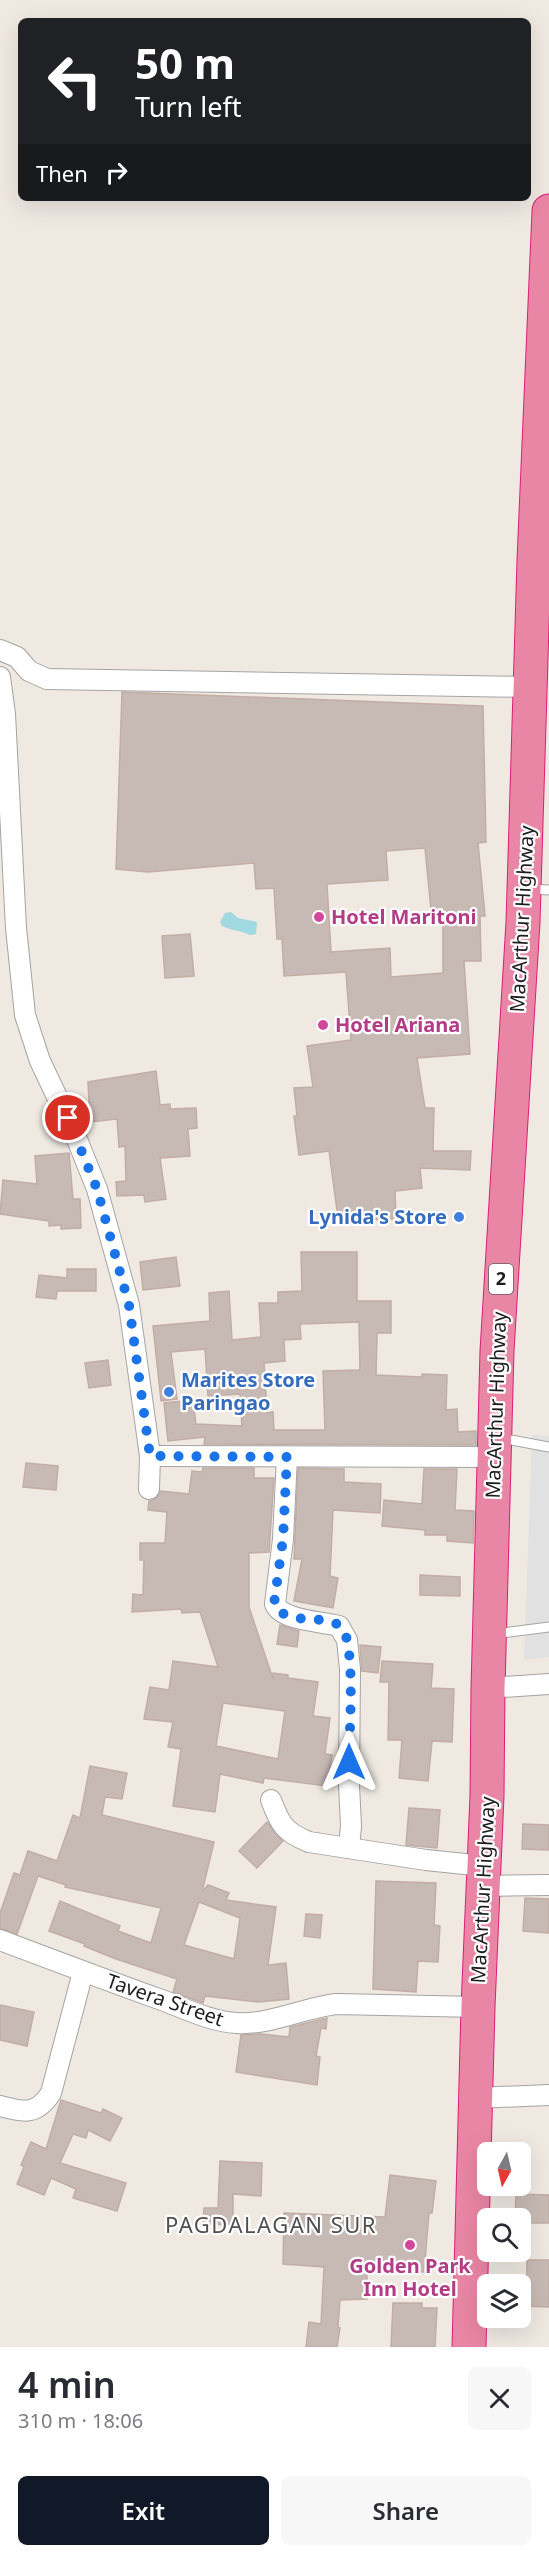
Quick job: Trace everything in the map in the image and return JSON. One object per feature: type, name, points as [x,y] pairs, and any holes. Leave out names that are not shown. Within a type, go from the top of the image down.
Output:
[{"type":"highway","name":"MacArthur Highway","points":[[469,2347],[478,2007],[489,1746],[488,1688],[497,1352],[537,889],[538,561],[544,459],[549,211]]},
{"type":"street","points":[[0,650],[17,657],[29,671],[47,679],[536,688]]},
{"type":"street","points":[[0,676],[5,714],[16,928],[25,1015],[40,1061],[76,1137],[97,1189],[129,1305],[150,1456],[149,1489]]},
{"type":"street","points":[[150,1456],[287,1457],[494,1446]]},
{"type":"street","points":[[287,1457],[283,1539],[274,1604],[277,1609],[288,1616],[339,1626],[347,1641],[350,1669],[351,1826],[349,1848]]},
{"type":"street","points":[[488,1688],[549,1684]]},
{"type":"street","points":[[271,1800],[279,1821],[291,1835],[309,1842],[484,1876],[549,1885]]},
{"type":"street","name":"Tavera Street","points":[[0,1940],[220,2021],[237,2023],[265,2020],[336,2004],[478,2007]]},
{"type":"street","points":[[0,2106],[28,2111],[44,2103],[51,2092],[83,1972]]},
{"type":"street","points":[[476,2098],[549,2095]]},
{"type":"lane","points":[[494,1446],[549,1447]]},
{"type":"lane","points":[[490,1635],[549,1627]]},
{"type":"shaded area","points":[[532,1435],[549,1436],[549,1657],[524,1660]]},
{"type":"water","points":[[231,912],[238,918],[257,922],[256,934],[250,935],[222,926],[220,922],[225,913]]},
{"type":"building","points":[[122,692],[483,706],[486,842],[478,843],[485,916],[480,916],[481,961],[464,961],[470,1054],[417,1058],[425,1108],[434,1108],[433,1151],[471,1151],[470,1170],[420,1168],[422,1188],[395,1191],[396,1219],[365,1220],[366,1222],[339,1225],[329,1151],[299,1155],[294,1116],[297,1116],[294,1088],[313,1087],[307,1046],[351,1040],[346,972],[284,976],[282,939],[277,939],[274,888],[256,889],[254,863],[148,872],[116,869]],"holes":[[[425,848],[432,920],[443,919],[443,973],[391,977],[390,948],[331,952],[327,884],[388,880],[386,851]]]},
{"type":"building","points":[[190,934],[194,976],[165,978],[162,936]]},
{"type":"building","points":[[156,1071],[160,1105],[170,1104],[170,1109],[196,1108],[197,1128],[188,1129],[190,1156],[160,1158],[166,1199],[145,1202],[144,1195],[117,1196],[116,1182],[126,1181],[125,1146],[119,1147],[117,1119],[90,1122],[88,1082]]},
{"type":"building","points":[[69,1153],[73,1199],[80,1199],[81,1228],[61,1229],[61,1225],[49,1226],[49,1221],[0,1214],[3,1180],[37,1184],[35,1156]]},
{"type":"building","points":[[301,1252],[357,1252],[357,1301],[391,1301],[391,1333],[377,1333],[376,1375],[422,1377],[422,1374],[447,1375],[446,1410],[457,1409],[458,1432],[476,1431],[476,1445],[204,1444],[205,1437],[168,1441],[164,1403],[193,1400],[196,1424],[242,1426],[240,1394],[208,1396],[205,1349],[171,1352],[177,1399],[161,1401],[153,1326],[210,1321],[209,1293],[229,1291],[232,1340],[261,1337],[259,1303],[278,1303],[278,1292],[302,1291]],"holes":[[[359,1322],[360,1370],[323,1371],[325,1430],[274,1430],[273,1412],[267,1413],[264,1363],[285,1361],[284,1340],[301,1339],[300,1324]]]},
{"type":"building","points":[[176,1257],[180,1286],[143,1290],[140,1262]]},
{"type":"building","points":[[67,1269],[96,1269],[96,1291],[57,1291],[56,1299],[36,1297],[39,1275],[67,1278]]},
{"type":"building","points":[[108,1360],[111,1385],[89,1388],[85,1363]]},
{"type":"building","points":[[26,1463],[58,1466],[56,1490],[23,1487]]},
{"type":"building","points":[[203,1468],[254,1468],[254,1478],[274,1478],[269,1552],[249,1553],[249,1607],[273,1679],[273,1673],[288,1675],[288,1678],[318,1682],[313,1716],[330,1718],[325,1754],[332,1755],[327,1786],[264,1778],[263,1783],[220,1774],[215,1812],[173,1806],[181,1749],[168,1747],[173,1722],[144,1719],[150,1687],[169,1690],[173,1661],[218,1667],[200,1612],[182,1613],[181,1609],[132,1612],[133,1594],[143,1595],[144,1560],[140,1560],[140,1543],[165,1543],[167,1512],[148,1510],[149,1501],[155,1499],[161,1491],[189,1494],[192,1471],[202,1472]],"holes":[[[223,1703],[285,1711],[278,1759],[216,1746]]]},
{"type":"building","points":[[298,1468],[344,1469],[344,1482],[381,1484],[380,1513],[333,1510],[330,1576],[338,1578],[333,1608],[294,1601],[302,1559],[294,1559]]},
{"type":"building","points":[[424,1469],[457,1469],[455,1510],[474,1511],[473,1543],[447,1541],[447,1535],[425,1535],[425,1530],[382,1526],[384,1500],[422,1504]]},
{"type":"building","points":[[420,1575],[460,1577],[460,1596],[420,1595]]},
{"type":"building","points":[[280,1625],[299,1631],[297,1647],[277,1644]]},
{"type":"building","points":[[360,1645],[381,1647],[378,1673],[362,1671]]},
{"type":"building","points":[[382,1661],[433,1664],[431,1688],[454,1689],[452,1742],[432,1741],[428,1781],[399,1778],[402,1740],[388,1740],[389,1682],[380,1682]]},
{"type":"building","points":[[90,1766],[127,1773],[122,1799],[105,1797],[102,1815],[214,1842],[202,1892],[208,1885],[229,1893],[226,1900],[276,1907],[268,1965],[286,1963],[289,1999],[259,2002],[205,1996],[203,2003],[173,1992],[177,1979],[116,1959],[84,1946],[85,1944],[49,1931],[60,1901],[120,1926],[118,1931],[151,1943],[161,1908],[65,1887],[66,1885],[38,1876],[17,1934],[0,1928],[0,1913],[14,1873],[20,1875],[28,1851],[57,1861],[73,1815],[80,1818]],"holes":[[[199,1902],[240,1918],[234,1959],[184,1945]]]},
{"type":"building","points":[[409,1808],[440,1810],[437,1848],[406,1845]]},
{"type":"building","points":[[267,1822],[283,1841],[257,1868],[239,1851]]},
{"type":"building","points":[[523,1824],[549,1825],[549,1850],[522,1849]]},
{"type":"building","points":[[376,1881],[436,1883],[434,1925],[440,1926],[438,1962],[418,1961],[416,1992],[373,1989]]},
{"type":"building","points":[[525,1898],[549,1899],[549,1933],[523,1931]]},
{"type":"building","points":[[306,1914],[322,1915],[320,1938],[304,1936]]},
{"type":"building","points":[[0,2005],[34,2012],[27,2046],[0,2040]]},
{"type":"building","points":[[327,2018],[326,2029],[321,2028],[316,2056],[320,2057],[317,2085],[236,2072],[241,2035],[261,2034],[289,2037],[290,2027]]},
{"type":"building","points":[[61,2100],[101,2113],[103,2109],[122,2118],[110,2141],[88,2130],[86,2138],[73,2134],[60,2163],[126,2183],[117,2211],[73,2198],[76,2189],[51,2178],[44,2195],[17,2184],[24,2167],[21,2165],[31,2142],[46,2149]]},
{"type":"building","points":[[220,2161],[262,2163],[261,2196],[233,2194],[233,2225],[203,2224],[204,2208],[218,2208]]},
{"type":"building","points":[[390,2175],[436,2181],[432,2213],[429,2213],[424,2272],[367,2269],[367,2299],[340,2300],[337,2347],[306,2347],[309,2322],[321,2324],[324,2267],[283,2264],[284,2213],[385,2217]]},
{"type":"building","points":[[549,2195],[549,2223],[531,2223],[531,2208],[515,2208],[516,2196]]},
{"type":"building","points":[[549,2260],[549,2307],[531,2306],[531,2274],[527,2274],[527,2262]]},
{"type":"building","points":[[393,2303],[422,2303],[422,2308],[437,2308],[435,2347],[391,2347]]},
{"type":"place","name":"Hotel Maritoni","points":[[319,917]]},
{"type":"place","name":"Hotel Ariana","points":[[323,1025]]},
{"type":"place","name":"Lynida's Store","points":[[459,1217]]},
{"type":"place","name":"Marites Store Paringao","points":[[169,1392]]},
{"type":"place","name":"Golden Park Inn Hotel","points":[[410,2245]]},
{"type":"district","name":"PAGDALAGAN SUR","points":[[271,2225]]},
{"type":"route","points":[[68,1118],[97,1189],[129,1305],[150,1456],[287,1457],[283,1539],[274,1604],[277,1609],[288,1616],[320,1620],[342,1629],[347,1641],[350,1669],[349,1762]]}]
